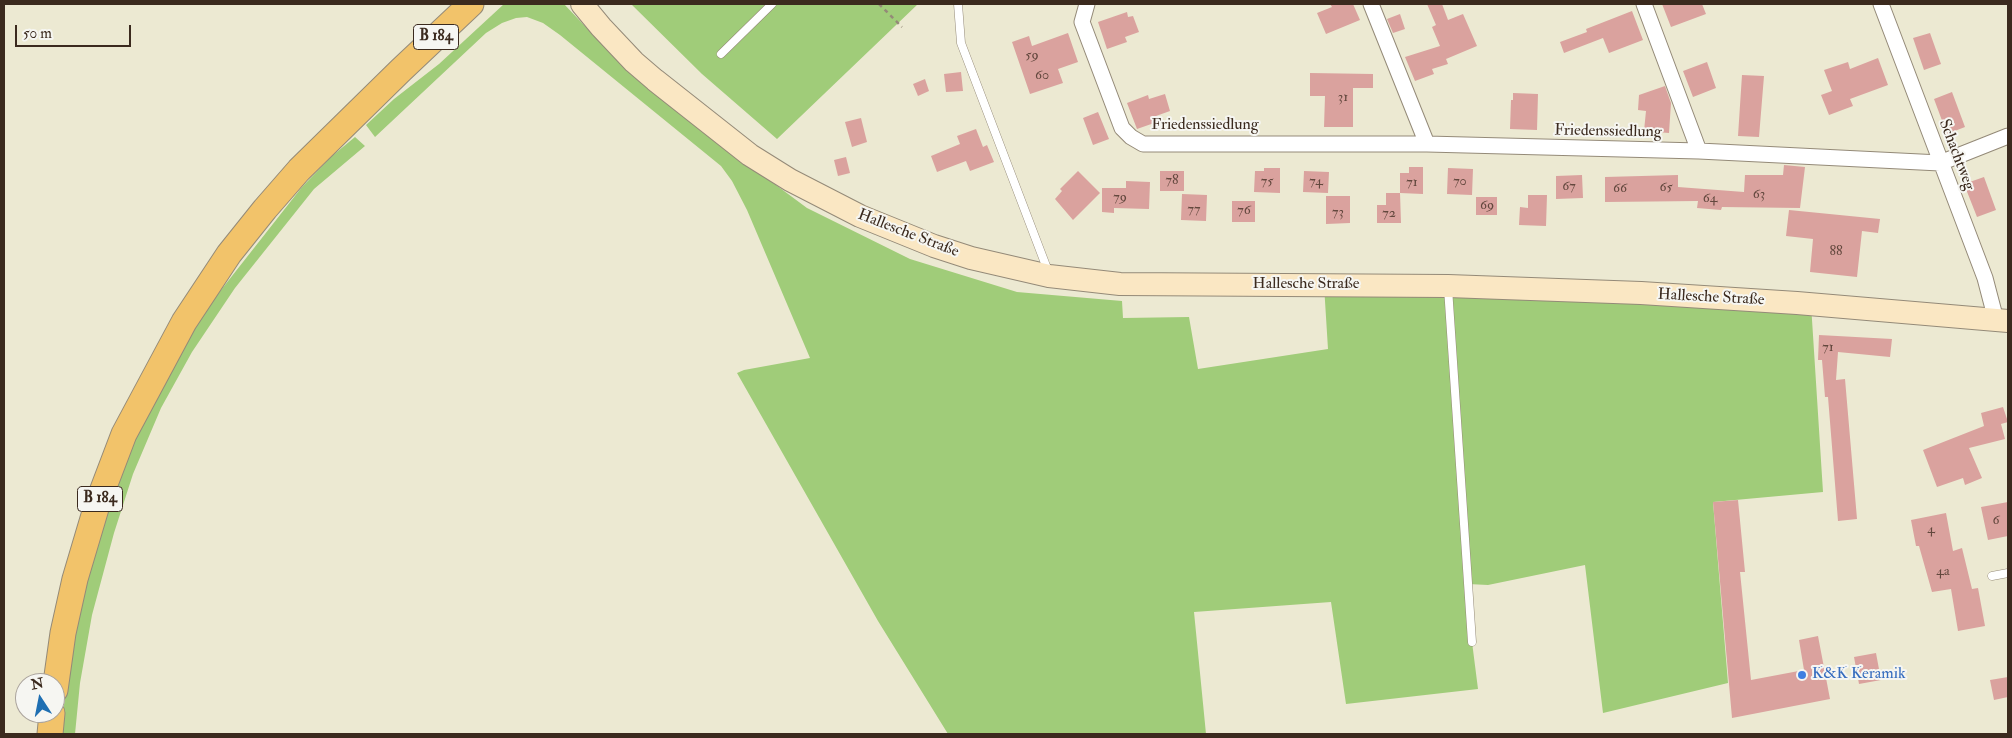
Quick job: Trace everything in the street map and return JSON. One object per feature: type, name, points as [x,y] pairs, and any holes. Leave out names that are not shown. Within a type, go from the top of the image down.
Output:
[{"type":"main road","name":"B 184","points":[[57,673],[63,634],[73,588],[97,505],[124,434],[184,322],[229,254],[299,170],[400,70],[471,4]]},
{"type":"street","name":"Hallesche Straße","points":[[582,4],[634,62],[655,80],[750,154],[790,180],[860,216],[934,246],[971,258],[1049,276],[1120,284],[1448,286],[1641,294],[1787,302],[2002,321]]},
{"type":"street","name":"Friedenssiedlung","points":[[1087,4],[1082,22],[1122,128],[1131,138],[1143,144],[1427,144],[1699,151],[1940,163]]},
{"type":"street","points":[[1371,4],[1427,144]]},
{"type":"street","points":[[1644,4],[1699,151]]},
{"type":"street","name":"Schachtweg","points":[[1881,4],[1940,163],[2002,321]]},
{"type":"street","points":[[1940,163],[2008,136]]},
{"type":"lane","points":[[721,54],[772,4]]},
{"type":"lane","points":[[958,4],[961,43],[1049,276]]},
{"type":"lane","points":[[1448,286],[1472,642]]},
{"type":"lane","points":[[1992,576],[2008,573]]},
{"type":"path","points":[[879,4],[902,27]]},
{"type":"green space","points":[[504,4],[564,4],[618,61],[734,154],[807,208],[910,259],[1017,292],[1122,301],[1123,318],[1189,317],[1198,369],[1328,349],[1324,285],[1811,304],[1823,492],[1713,502],[1728,683],[1603,713],[1585,565],[1488,585],[1468,584],[1472,642],[1478,689],[1346,704],[1331,602],[1194,612],[1206,734],[948,734],[878,621],[737,373],[744,370],[810,358],[747,210],[732,181],[721,166],[560,35],[543,23],[527,17],[516,18],[502,23],[486,33],[375,137],[366,125],[394,99],[439,64]]},
{"type":"green space","points":[[631,4],[918,4],[777,139],[702,74]]},
{"type":"green space","points":[[355,137],[365,146],[314,189],[235,288],[192,352],[161,408],[133,474],[114,533],[92,615],[80,683],[75,734],[63,734],[61,733],[62,723],[65,723],[65,699],[79,609],[108,506],[133,443],[187,337],[210,304],[302,187],[332,156]]},
{"type":"building","points":[[1330,4],[1353,4],[1360,20],[1326,34],[1317,13],[1332,7]]},
{"type":"building","points":[[1427,4],[1442,4],[1448,20],[1463,14],[1477,46],[1446,59],[1448,64],[1432,69],[1434,74],[1415,81],[1405,57],[1440,46],[1432,27],[1436,25]]},
{"type":"building","points":[[1662,4],[1702,4],[1706,14],[1671,27]]},
{"type":"building","points":[[1632,11],[1643,40],[1609,53],[1603,38],[1564,53],[1560,42],[1587,32],[1586,29]]},
{"type":"building","points":[[1127,12],[1128,17],[1133,16],[1139,32],[1125,37],[1127,42],[1107,49],[1098,22]]},
{"type":"building","points":[[1400,14],[1405,29],[1393,33],[1387,19]]},
{"type":"building","points":[[1068,33],[1078,62],[1058,69],[1063,83],[1030,94],[1012,42],[1029,36],[1032,46]]},
{"type":"building","points":[[1930,33],[1941,64],[1924,70],[1913,38]]},
{"type":"building","points":[[1878,58],[1888,85],[1850,99],[1853,106],[1829,115],[1821,95],[1832,91],[1824,70],[1848,62],[1850,69]]},
{"type":"building","points":[[1707,62],[1716,88],[1693,97],[1683,71]]},
{"type":"building","points":[[961,72],[963,91],[946,92],[944,74]]},
{"type":"building","points":[[1310,73],[1373,74],[1373,88],[1353,88],[1353,127],[1324,127],[1325,96],[1310,96]]},
{"type":"building","points":[[1742,75],[1764,76],[1759,137],[1738,136]]},
{"type":"building","points":[[925,79],[929,91],[918,96],[913,84]]},
{"type":"building","points":[[1665,86],[1671,103],[1669,133],[1644,131],[1646,111],[1638,110],[1639,95]]},
{"type":"building","points":[[1952,92],[1965,127],[1947,134],[1934,99]]},
{"type":"building","points":[[1513,93],[1538,94],[1537,130],[1510,129]]},
{"type":"building","points":[[1165,94],[1170,111],[1156,116],[1157,122],[1137,129],[1127,103],[1148,95],[1149,99]]},
{"type":"building","points":[[1098,112],[1109,139],[1093,145],[1083,118]]},
{"type":"building","points":[[861,118],[867,142],[852,147],[845,122]]},
{"type":"building","points":[[976,129],[983,147],[987,145],[994,162],[970,171],[966,161],[937,172],[931,156],[960,144],[957,136]]},
{"type":"building","points":[[846,157],[850,173],[838,176],[834,160]]},
{"type":"building","points":[[1784,165],[1805,167],[1800,208],[1722,207],[1721,210],[1697,208],[1698,201],[1605,202],[1605,177],[1678,175],[1678,187],[1744,192],[1745,175],[1783,175]]},
{"type":"building","points":[[1409,167],[1423,167],[1423,194],[1400,193],[1400,173],[1409,173]]},
{"type":"building","points":[[1264,168],[1280,168],[1280,193],[1254,192],[1255,171],[1264,171]]},
{"type":"building","points":[[1448,168],[1473,169],[1472,195],[1447,194]]},
{"type":"building","points":[[1078,171],[1100,193],[1073,220],[1055,199],[1062,191],[1060,189]]},
{"type":"building","points":[[1160,171],[1184,171],[1184,191],[1160,191]]},
{"type":"building","points":[[1304,171],[1329,172],[1328,193],[1303,192]]},
{"type":"building","points":[[1582,175],[1583,198],[1556,199],[1556,176]]},
{"type":"building","points":[[1984,177],[1996,210],[1977,217],[1964,184]]},
{"type":"building","points":[[1126,181],[1150,182],[1149,209],[1114,208],[1114,213],[1102,212],[1102,188],[1126,188]]},
{"type":"building","points":[[1386,193],[1400,193],[1401,223],[1377,223],[1377,205],[1386,205]]},
{"type":"building","points":[[1182,194],[1207,195],[1206,221],[1181,220]]},
{"type":"building","points":[[1528,195],[1547,195],[1546,226],[1519,225],[1520,207],[1528,208]]},
{"type":"building","points":[[1326,196],[1350,196],[1350,223],[1326,224]]},
{"type":"building","points":[[1476,197],[1497,197],[1497,215],[1476,215]]},
{"type":"building","points":[[1232,201],[1255,201],[1255,222],[1232,222]]},
{"type":"building","points":[[1789,210],[1880,219],[1878,233],[1862,231],[1857,277],[1810,272],[1813,239],[1786,236]]},
{"type":"building","points":[[1819,335],[1892,339],[1890,357],[1838,352],[1836,380],[1845,379],[1857,519],[1838,521],[1828,397],[1825,397],[1822,360],[1818,360]]},
{"type":"building","points":[[2003,407],[2008,422],[2001,424],[2005,439],[1969,448],[1982,478],[1965,485],[1963,478],[1937,487],[1923,450],[1984,426],[1981,413]]},
{"type":"building","points":[[1738,500],[1745,572],[1740,572],[1751,680],[1804,670],[1799,640],[1818,636],[1830,699],[1732,718],[1713,502]]},
{"type":"building","points":[[2008,502],[2008,536],[1988,540],[1981,507]]},
{"type":"building","points":[[1946,513],[1953,551],[1962,548],[1972,589],[1978,588],[1985,626],[1958,631],[1951,589],[1932,592],[1919,546],[1916,546],[1911,520]]},
{"type":"building","points":[[1876,653],[1881,680],[1859,684],[1854,657]]},
{"type":"building","points":[[2008,677],[2008,697],[1994,700],[1990,680]]},
{"type":"place","name":"K&K Keramik","points":[[1802,675]]}]
